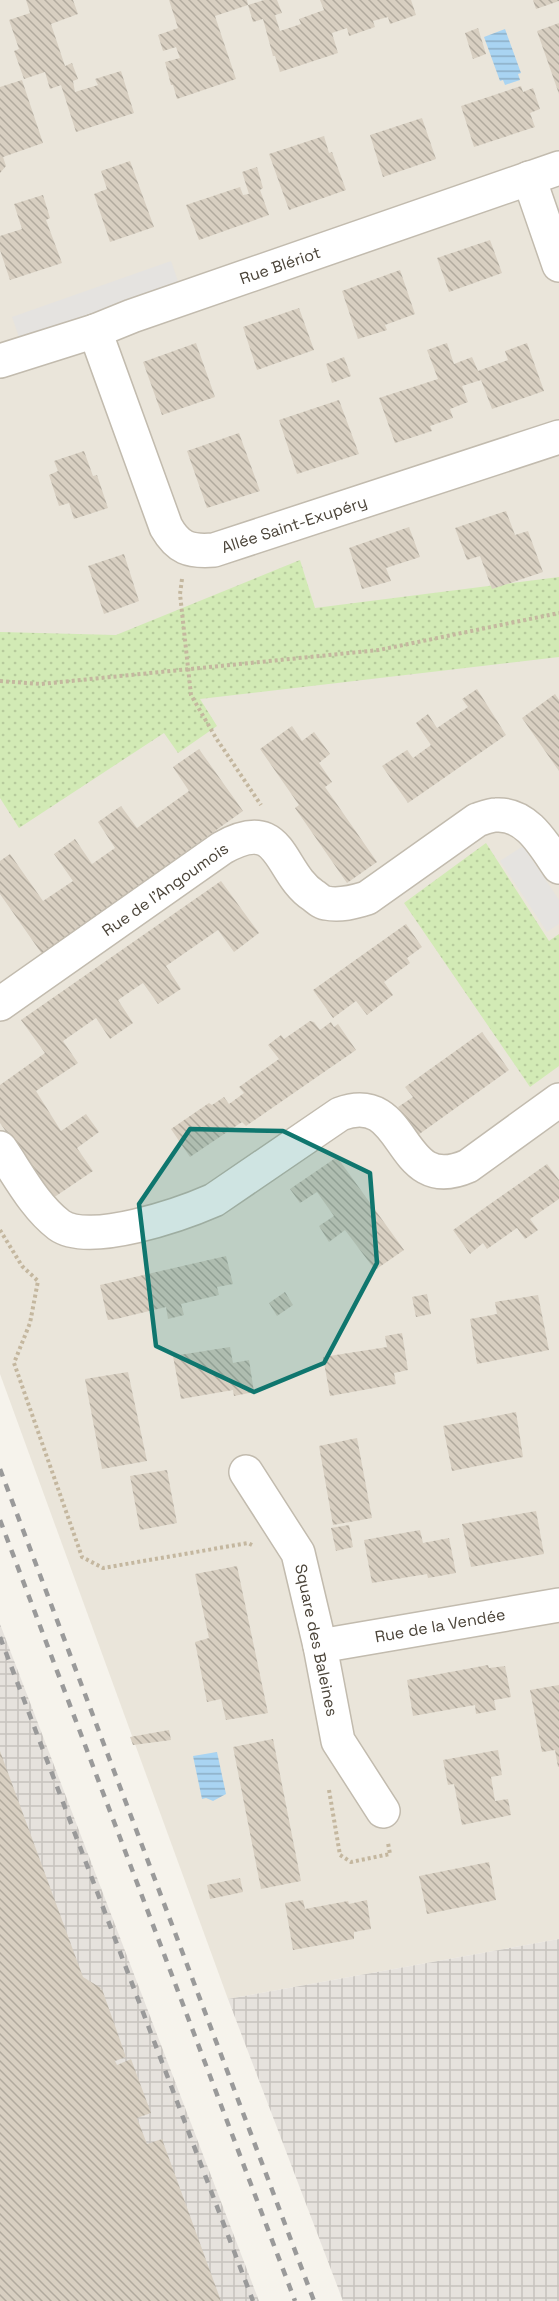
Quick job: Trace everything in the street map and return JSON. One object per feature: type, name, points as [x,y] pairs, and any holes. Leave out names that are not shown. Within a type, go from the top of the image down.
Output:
[{"type":"street","points":[[544,173],[559,265]]},
{"type":"street","name":"Rue Blériot","points":[[0,361],[95,332],[132,316],[544,173]]},
{"type":"street","points":[[95,332],[166,527],[174,540],[186,548]]},
{"type":"street","name":"Allée Saint-Exupéry","points":[[186,548],[199,551],[214,550],[559,437]]},
{"type":"street","points":[[263,839],[278,850],[307,892],[324,903],[349,904],[368,898],[477,820],[496,815],[519,819],[538,836],[559,867]]},
{"type":"street","name":"Rue de l'Angoumois","points":[[1,1002],[222,848],[238,839],[251,837],[263,839]]},
{"type":"street","points":[[0,1148],[45,1214],[62,1227],[84,1234],[106,1232],[193,1209],[214,1200],[340,1114],[354,1108],[372,1110],[386,1119],[418,1163],[435,1171],[453,1172],[468,1166],[559,1100]]},
{"type":"street","name":"Square des Baleines","points":[[246,1472],[298,1553],[321,1646],[338,1742],[383,1811]]},
{"type":"street","name":"Rue de la Vendée","points":[[321,1646],[559,1605]]},
{"type":"path","points":[[186,548],[180,594],[191,695],[265,812],[263,839]]},
{"type":"path","points":[[0,681],[41,684],[379,650],[559,613]]},
{"type":"path","points":[[0,1230],[22,1266],[38,1281],[30,1323],[14,1363],[82,1557],[103,1568],[248,1543],[256,1547]]},
{"type":"highlighted area","points":[[190,1129],[283,1131],[370,1173],[377,1263],[324,1363],[254,1392],[156,1346],[139,1204]]},
{"type":"shaded area","points":[[0,0],[559,0],[559,1939],[228,1999],[0,1374]]},
{"type":"shaded area","points":[[171,261],[179,284],[20,340],[12,317]]},
{"type":"shaded area","points":[[523,846],[559,900],[559,924],[547,932],[500,861]]},
{"type":"shaded area","points":[[0,1624],[259,2301],[0,2301]]},
{"type":"shaded area","points":[[559,1939],[559,2301],[343,2301],[228,1999]]},
{"type":"green space","points":[[300,560],[315,608],[559,577],[559,657],[200,699],[217,726],[178,753],[164,733],[19,828],[0,798],[0,632],[116,635]]},
{"type":"green space","points":[[486,843],[549,941],[559,934],[559,1066],[530,1087],[404,903]]},
{"type":"water","points":[[505,29],[521,73],[518,74],[520,80],[505,85],[503,80],[500,81],[484,37]]},
{"type":"water","points":[[217,1752],[226,1794],[213,1801],[202,1799],[193,1756]]},
{"type":"building","points":[[26,0],[73,0],[78,14],[51,24],[65,66],[72,63],[78,79],[73,81],[75,92],[98,85],[95,79],[121,71],[134,113],[76,132],[61,85],[50,89],[45,72],[24,79],[14,51],[19,49],[9,20],[30,13]]},
{"type":"building","points":[[169,0],[247,0],[248,5],[215,16],[236,79],[177,99],[165,62],[180,58],[176,47],[163,51],[158,35],[178,28]]},
{"type":"building","points":[[264,0],[277,0],[282,13],[275,15],[280,31],[301,24],[299,19],[324,10],[320,0],[411,0],[416,15],[390,24],[388,17],[373,21],[375,27],[349,36],[347,28],[332,33],[338,53],[280,72],[263,19],[253,22],[248,5]]},
{"type":"building","points":[[533,0],[559,0],[559,1],[536,9]]},
{"type":"building","points":[[559,23],[559,94],[537,31]]},
{"type":"building","points":[[478,28],[486,54],[473,59],[465,33]]},
{"type":"building","points":[[22,80],[43,143],[3,157],[6,166],[0,173],[0,87]]},
{"type":"building","points":[[521,86],[523,92],[533,88],[540,109],[530,113],[535,127],[474,147],[461,106]]},
{"type":"building","points":[[422,118],[436,159],[383,177],[370,135]]},
{"type":"building","points":[[324,136],[346,190],[289,210],[269,154]]},
{"type":"building","points":[[130,161],[154,227],[110,242],[94,194],[107,189],[101,171]]},
{"type":"building","points":[[257,167],[263,188],[260,190],[269,215],[199,240],[186,205],[240,187],[243,195],[249,194],[242,172]]},
{"type":"building","points":[[43,195],[50,218],[46,220],[62,263],[10,280],[0,250],[0,236],[22,229],[14,204]]},
{"type":"building","points":[[490,240],[502,273],[449,292],[437,258]]},
{"type":"building","points":[[400,270],[415,314],[385,325],[387,330],[358,339],[342,291]]},
{"type":"building","points":[[299,308],[314,350],[257,370],[243,327]]},
{"type":"building","points":[[196,343],[215,397],[162,415],[143,362]]},
{"type":"building","points":[[447,343],[454,364],[472,357],[478,371],[508,360],[505,351],[527,343],[544,391],[492,409],[481,380],[462,386],[468,402],[450,409],[453,418],[430,426],[432,431],[395,443],[379,398],[438,379],[427,350]]},
{"type":"building","points":[[344,357],[351,376],[332,383],[326,364]]},
{"type":"building","points":[[339,400],[359,454],[297,474],[279,420]]},
{"type":"building","points":[[239,433],[260,491],[207,508],[187,451]]},
{"type":"building","points":[[84,451],[93,476],[97,475],[108,508],[74,519],[69,503],[59,506],[49,475],[58,471],[54,461]]},
{"type":"building","points":[[506,511],[515,535],[528,531],[543,572],[492,589],[480,556],[467,560],[455,528]]},
{"type":"building","points":[[409,527],[420,557],[386,568],[391,581],[362,589],[349,548]]},
{"type":"building","points":[[124,554],[139,601],[104,614],[88,566]]},
{"type":"building","points":[[477,689],[506,735],[408,803],[382,766],[407,750],[413,758],[431,745],[416,723],[428,714],[437,728],[468,707],[462,699]]},
{"type":"building","points":[[555,694],[559,700],[559,771],[522,718]]},
{"type":"building","points":[[292,726],[302,741],[314,732],[330,754],[319,763],[332,782],[325,787],[377,862],[347,883],[295,808],[299,805],[260,749]]},
{"type":"building","points":[[199,749],[243,811],[42,954],[0,894],[0,861],[10,854],[43,901],[73,881],[54,854],[75,839],[92,864],[115,848],[98,822],[121,806],[137,828],[189,791],[173,767]]},
{"type":"building","points":[[221,881],[259,933],[234,952],[218,930],[166,966],[181,989],[158,1004],[143,983],[118,1000],[133,1023],[110,1039],[96,1018],[63,1041],[78,1063],[36,1091],[61,1131],[86,1114],[99,1132],[77,1148],[93,1171],[53,1198],[0,1123],[0,1085],[45,1053],[21,1020]]},
{"type":"building","points":[[406,924],[422,947],[407,958],[410,963],[384,982],[393,995],[367,1015],[356,1001],[333,1018],[313,990]]},
{"type":"building","points":[[310,1021],[314,1022],[320,1030],[331,1022],[334,1027],[338,1024],[356,1050],[246,1126],[242,1122],[190,1157],[171,1129],[209,1103],[212,1105],[224,1097],[229,1104],[244,1093],[239,1087],[279,1059],[268,1045],[281,1035],[284,1039]]},
{"type":"building","points":[[482,1032],[509,1070],[418,1135],[398,1107],[413,1097],[405,1087]]},
{"type":"building","points":[[337,1157],[404,1250],[375,1270],[345,1230],[329,1242],[319,1226],[334,1216],[317,1192],[300,1203],[290,1189]]},
{"type":"building","points":[[547,1164],[559,1180],[559,1199],[530,1219],[538,1230],[525,1239],[517,1228],[487,1249],[483,1243],[470,1254],[453,1230]]},
{"type":"building","points":[[226,1256],[233,1284],[217,1287],[219,1295],[181,1304],[184,1315],[168,1319],[166,1307],[108,1320],[100,1285]]},
{"type":"building","points":[[285,1292],[293,1305],[277,1316],[269,1303]]},
{"type":"building","points":[[427,1294],[431,1314],[416,1317],[412,1297]]},
{"type":"building","points":[[538,1295],[549,1350],[477,1364],[470,1319],[497,1314],[495,1302]]},
{"type":"building","points":[[402,1333],[408,1370],[394,1373],[396,1384],[330,1396],[323,1357],[387,1347],[385,1336]]},
{"type":"building","points":[[230,1347],[233,1363],[249,1360],[254,1392],[234,1396],[233,1390],[181,1399],[173,1356]]},
{"type":"building","points":[[128,1372],[147,1461],[102,1469],[85,1379]]},
{"type":"building","points":[[516,1412],[523,1457],[452,1471],[443,1426]]},
{"type":"building","points":[[357,1438],[372,1518],[333,1525],[319,1446]]},
{"type":"building","points":[[167,1470],[177,1523],[140,1530],[130,1476]]},
{"type":"building","points":[[536,1511],[544,1554],[471,1567],[462,1524]]},
{"type":"building","points":[[349,1525],[353,1547],[336,1551],[331,1528]]},
{"type":"building","points":[[420,1530],[423,1543],[449,1538],[456,1573],[428,1578],[427,1574],[372,1583],[364,1540]]},
{"type":"building","points":[[237,1566],[268,1713],[226,1720],[221,1699],[207,1702],[195,1642],[209,1638],[195,1574]]},
{"type":"building","points":[[488,1665],[489,1668],[505,1666],[511,1697],[494,1700],[496,1710],[476,1714],[475,1705],[413,1716],[407,1680]]},
{"type":"building","points":[[559,1685],[558,1767],[555,1750],[542,1752],[530,1690]]},
{"type":"building","points":[[169,1730],[171,1740],[133,1745],[130,1737]]},
{"type":"building","points":[[273,1739],[301,1881],[261,1889],[233,1747]]},
{"type":"building","points":[[498,1750],[502,1775],[491,1777],[495,1801],[508,1799],[511,1815],[462,1825],[454,1784],[448,1785],[443,1760]]},
{"type":"building","points":[[0,1751],[83,1977],[101,1988],[100,1990],[102,1989],[126,2057],[115,2061],[117,2065],[131,2059],[151,2113],[137,2118],[147,2144],[162,2139],[221,2301],[0,2301]]},
{"type":"building","points":[[489,1862],[496,1900],[427,1914],[419,1876]]},
{"type":"building","points":[[240,1878],[243,1892],[210,1899],[207,1885]]},
{"type":"building","points":[[303,1900],[305,1909],[367,1900],[371,1929],[354,1932],[354,1939],[293,1950],[285,1903]]},
{"type":"railway","points":[[0,1469],[314,2301]]},
{"type":"railway","points":[[0,1520],[295,2301]]},
{"type":"railway","points":[[0,1637],[253,2301]]}]
